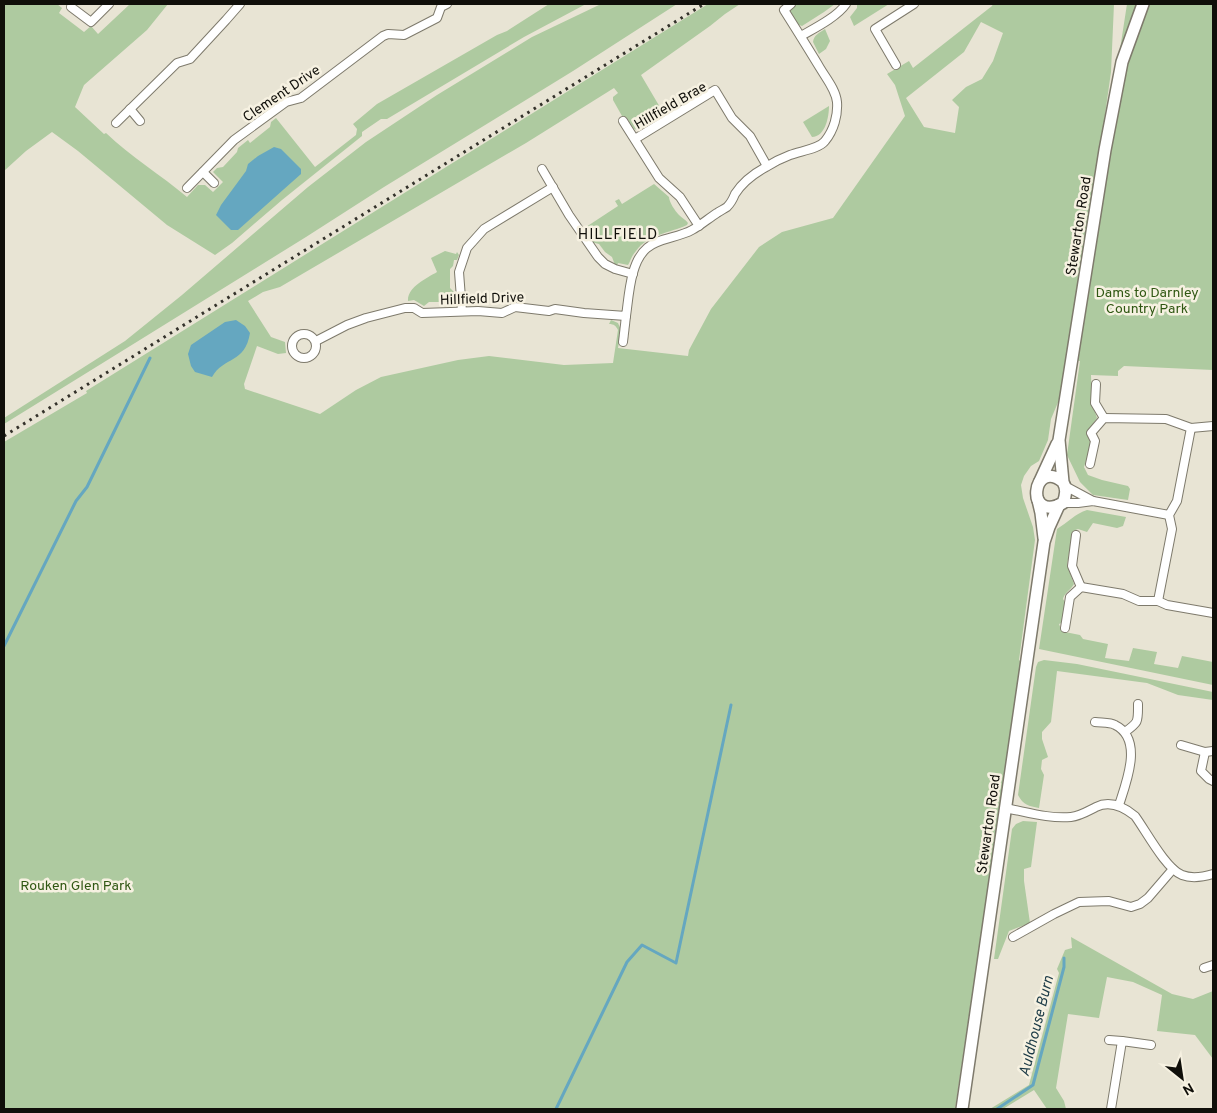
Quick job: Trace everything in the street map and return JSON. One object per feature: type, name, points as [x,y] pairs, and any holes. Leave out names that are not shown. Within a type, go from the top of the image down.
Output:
[{"type":"main road","name":"Stewarton Road","points":[[1136,4],[1137,18]]},
{"type":"main road","name":"Stewarton Road","points":[[1064,484],[1059,440],[1105,150],[1122,62],[1143,4]]},
{"type":"main road","name":"Stewarton Road","points":[[1040,481],[1059,440]]},
{"type":"main road","points":[[1054,477],[1064,484],[1066,492],[1061,504],[1049,507],[1040,502],[1037,498],[1036,489],[1040,481],[1044,478],[1054,477]]},
{"type":"main road","name":"Stewarton Road","points":[[1037,498],[1041,513],[1044,542]]},
{"type":"main road","name":"Stewarton Road","points":[[962,1109],[1044,542],[1049,527],[1061,504]]},
{"type":"street","points":[[71,7],[91,22],[108,4]]},
{"type":"street","points":[[116,123],[177,63],[190,59],[240,4]]},
{"type":"street","name":"Clement Drive","points":[[187,188],[234,140],[286,102],[301,98],[383,36],[388,34],[404,35],[436,18],[441,7],[448,4]]},
{"type":"street","points":[[623,342],[633,274],[640,256],[647,248],[659,241],[681,236],[699,226],[727,207],[744,183],[755,174],[791,155],[821,144],[832,130],[836,119],[837,102],[834,91],[784,10],[791,4]]},
{"type":"street","points":[[801,36],[827,20],[846,4]]},
{"type":"street","points":[[896,65],[875,29],[914,4]]},
{"type":"street","name":"Hillfield Brae","points":[[635,139],[715,90],[732,118],[750,136],[767,166]]},
{"type":"street","points":[[130,110],[140,121]]},
{"type":"street","name":"Hillfield Brae","points":[[623,121],[659,178],[680,197],[699,226]]},
{"type":"street","points":[[542,169],[569,215],[598,257],[614,269],[633,274]]},
{"type":"street","points":[[203,172],[214,183]]},
{"type":"street","points":[[462,311],[459,272],[467,248],[484,230],[553,187]]},
{"type":"street","name":"Hillfield Drive","points":[[316,341],[347,325],[405,308],[414,308],[422,312],[502,313],[515,307],[626,316]]},
{"type":"street","points":[[1096,384],[1095,403],[1104,418]]},
{"type":"street","points":[[1104,418],[1166,419],[1191,428],[1213,426]]},
{"type":"street","points":[[1090,464],[1095,442],[1091,433],[1104,418]]},
{"type":"street","points":[[1158,601],[1172,529],[1170,515],[1177,501],[1191,428]]},
{"type":"street","points":[[1064,484],[1093,501]]},
{"type":"street","points":[[1061,504],[1093,501],[1170,515]]},
{"type":"street","points":[[1076,536],[1072,566],[1081,587]]},
{"type":"street","points":[[1081,587],[1123,594],[1139,601],[1158,601],[1167,605],[1213,613]]},
{"type":"street","points":[[1065,628],[1070,597],[1081,587]]},
{"type":"street","points":[[1125,732],[1136,724],[1138,704]]},
{"type":"street","points":[[1095,722],[1114,724],[1125,732],[1130,745],[1131,758],[1119,806]]},
{"type":"street","points":[[1181,745],[1205,752],[1213,751]]},
{"type":"street","points":[[1205,752],[1201,771],[1213,781]]},
{"type":"street","points":[[1006,808],[1046,816],[1072,817],[1098,806],[1107,804],[1119,806],[1135,816],[1173,870],[1182,875],[1193,877],[1213,874]]},
{"type":"street","points":[[1013,937],[1079,902],[1109,901],[1131,907],[1140,904],[1148,898],[1173,870]]},
{"type":"street","points":[[1204,968],[1213,965]]},
{"type":"street","points":[[1109,1040],[1150,1045]]},
{"type":"street","points":[[1111,1109],[1122,1041]]},
{"type":"green space","points":[[4,4],[57,4],[62,8],[59,13],[84,32],[91,26],[98,34],[130,4],[168,4],[147,30],[84,85],[75,107],[104,134],[106,133],[187,197],[198,185],[205,185],[213,192],[223,182],[213,172],[217,168],[223,167],[237,152],[238,148],[248,140],[250,143],[270,127],[271,122],[276,118],[315,167],[356,135],[357,129],[353,124],[377,104],[507,31],[549,4],[586,4],[524,37],[387,119],[381,119],[362,132],[362,136],[215,255],[167,225],[78,151],[52,132],[26,151],[4,171]]},
{"type":"green space","points":[[601,4],[677,4],[573,71],[4,424],[4,418],[125,341],[182,295],[308,187],[366,142],[437,95],[532,37]]},
{"type":"green space","name":"Rouken Glen Park","points":[[708,4],[740,4],[641,75],[664,114],[658,115],[641,125],[641,129],[634,129],[626,117],[622,116],[613,100],[613,97],[618,93],[614,88],[526,143],[280,287],[263,292],[248,301],[271,337],[285,342],[286,353],[278,354],[257,346],[244,384],[245,389],[320,414],[356,390],[381,377],[458,360],[489,356],[564,365],[613,363],[618,330],[612,324],[609,324],[611,320],[618,323],[621,330],[618,348],[688,356],[689,350],[711,309],[759,247],[782,232],[833,218],[905,116],[895,85],[887,74],[909,61],[913,68],[993,4],[1114,4],[1111,72],[1059,400],[1051,419],[1048,440],[1039,461],[1031,466],[1024,476],[1021,485],[1035,540],[1019,660],[1022,663],[955,1109],[4,1109],[4,442],[87,393],[86,391]],"holes":[[[981,22],[1003,33],[993,61],[982,79],[966,87],[952,100],[959,107],[955,133],[924,127],[906,98],[964,52]]]},
{"type":"green space","points":[[792,4],[835,4],[802,26],[796,24],[790,13],[794,6]]},
{"type":"green space","points":[[857,4],[889,4],[854,26],[850,17],[857,8]]},
{"type":"green space","name":"Dams to Darnley Country Park","points":[[1127,4],[1213,4],[1213,370],[1124,366],[1118,371],[1118,376],[1091,375],[1092,403],[1097,418],[1088,431],[1092,443],[1084,467],[1088,475],[1128,486],[1130,489],[1128,500],[1093,495],[1080,482],[1067,455],[1080,361],[1072,360]]},
{"type":"green space","points":[[825,29],[830,41],[826,49],[819,54],[813,42],[817,34]]},
{"type":"green space","points":[[829,106],[827,121],[823,130],[820,134],[812,137],[803,122]]},
{"type":"green space","points":[[654,184],[669,197],[676,211],[688,223],[680,228],[653,237],[641,245],[628,265],[618,263],[617,266],[612,257],[599,244],[591,242],[587,235],[589,232],[586,227],[618,206],[615,201],[619,199],[622,204]]},
{"type":"green space","points":[[445,251],[456,254],[457,252],[459,255],[457,260],[454,260],[453,266],[450,269],[450,288],[454,292],[455,303],[453,305],[444,305],[440,302],[429,302],[424,306],[414,300],[408,301],[414,287],[437,272],[431,258]]},
{"type":"green space","points":[[1087,510],[1126,517],[1123,526],[1117,528],[1093,523],[1087,532],[1078,529],[1073,531],[1067,565],[1074,584],[1063,599],[1067,605],[1064,622],[1059,624],[1061,629],[1065,632],[1080,635],[1083,639],[1108,644],[1105,658],[1129,661],[1133,648],[1157,652],[1154,664],[1178,668],[1182,656],[1213,662],[1213,685],[1039,649],[1057,529]]},
{"type":"green space","points":[[1044,660],[1077,664],[1213,692],[1213,700],[1178,695],[1147,683],[1057,671],[1051,722],[1042,732],[1042,739],[1048,757],[1042,760],[1041,769],[1044,775],[1039,808],[1032,807],[1024,803],[1018,795],[1036,667],[1038,662]]},
{"type":"green space","points":[[1023,821],[1037,822],[1031,867],[1024,869],[1030,923],[1009,931],[998,959],[994,959],[1012,829],[1016,824]]},
{"type":"green space","points":[[1071,937],[1172,994],[1193,999],[1213,991],[1213,1059],[1195,1035],[1157,1031],[1162,995],[1133,982],[1107,977],[1099,1018],[1068,1014],[1056,1088],[1064,1101],[1066,1109],[1047,1109],[1034,1090],[1003,1109],[990,1109],[1029,1085],[1059,973],[1057,969],[1065,950],[1072,948]]},
{"type":"water","points":[[274,147],[281,149],[301,169],[301,174],[238,230],[231,230],[216,215],[221,205],[246,171],[248,164]]},
{"type":"water","points":[[236,320],[245,326],[250,333],[244,350],[217,370],[212,377],[195,372],[191,366],[188,354],[191,345],[225,322]]},
{"type":"waterway","points":[[4,646],[76,501],[87,487],[150,358]]},
{"type":"waterway","points":[[556,1109],[627,962],[642,945],[676,963],[731,705]]},
{"type":"waterway","name":"Auldhouse Burn","points":[[997,1109],[1033,1085],[1064,967],[1064,958]]},
{"type":"railway","points":[[4,436],[704,4]]},
{"type":"district","name":"HILLFIELD","points":[[618,234]]}]
